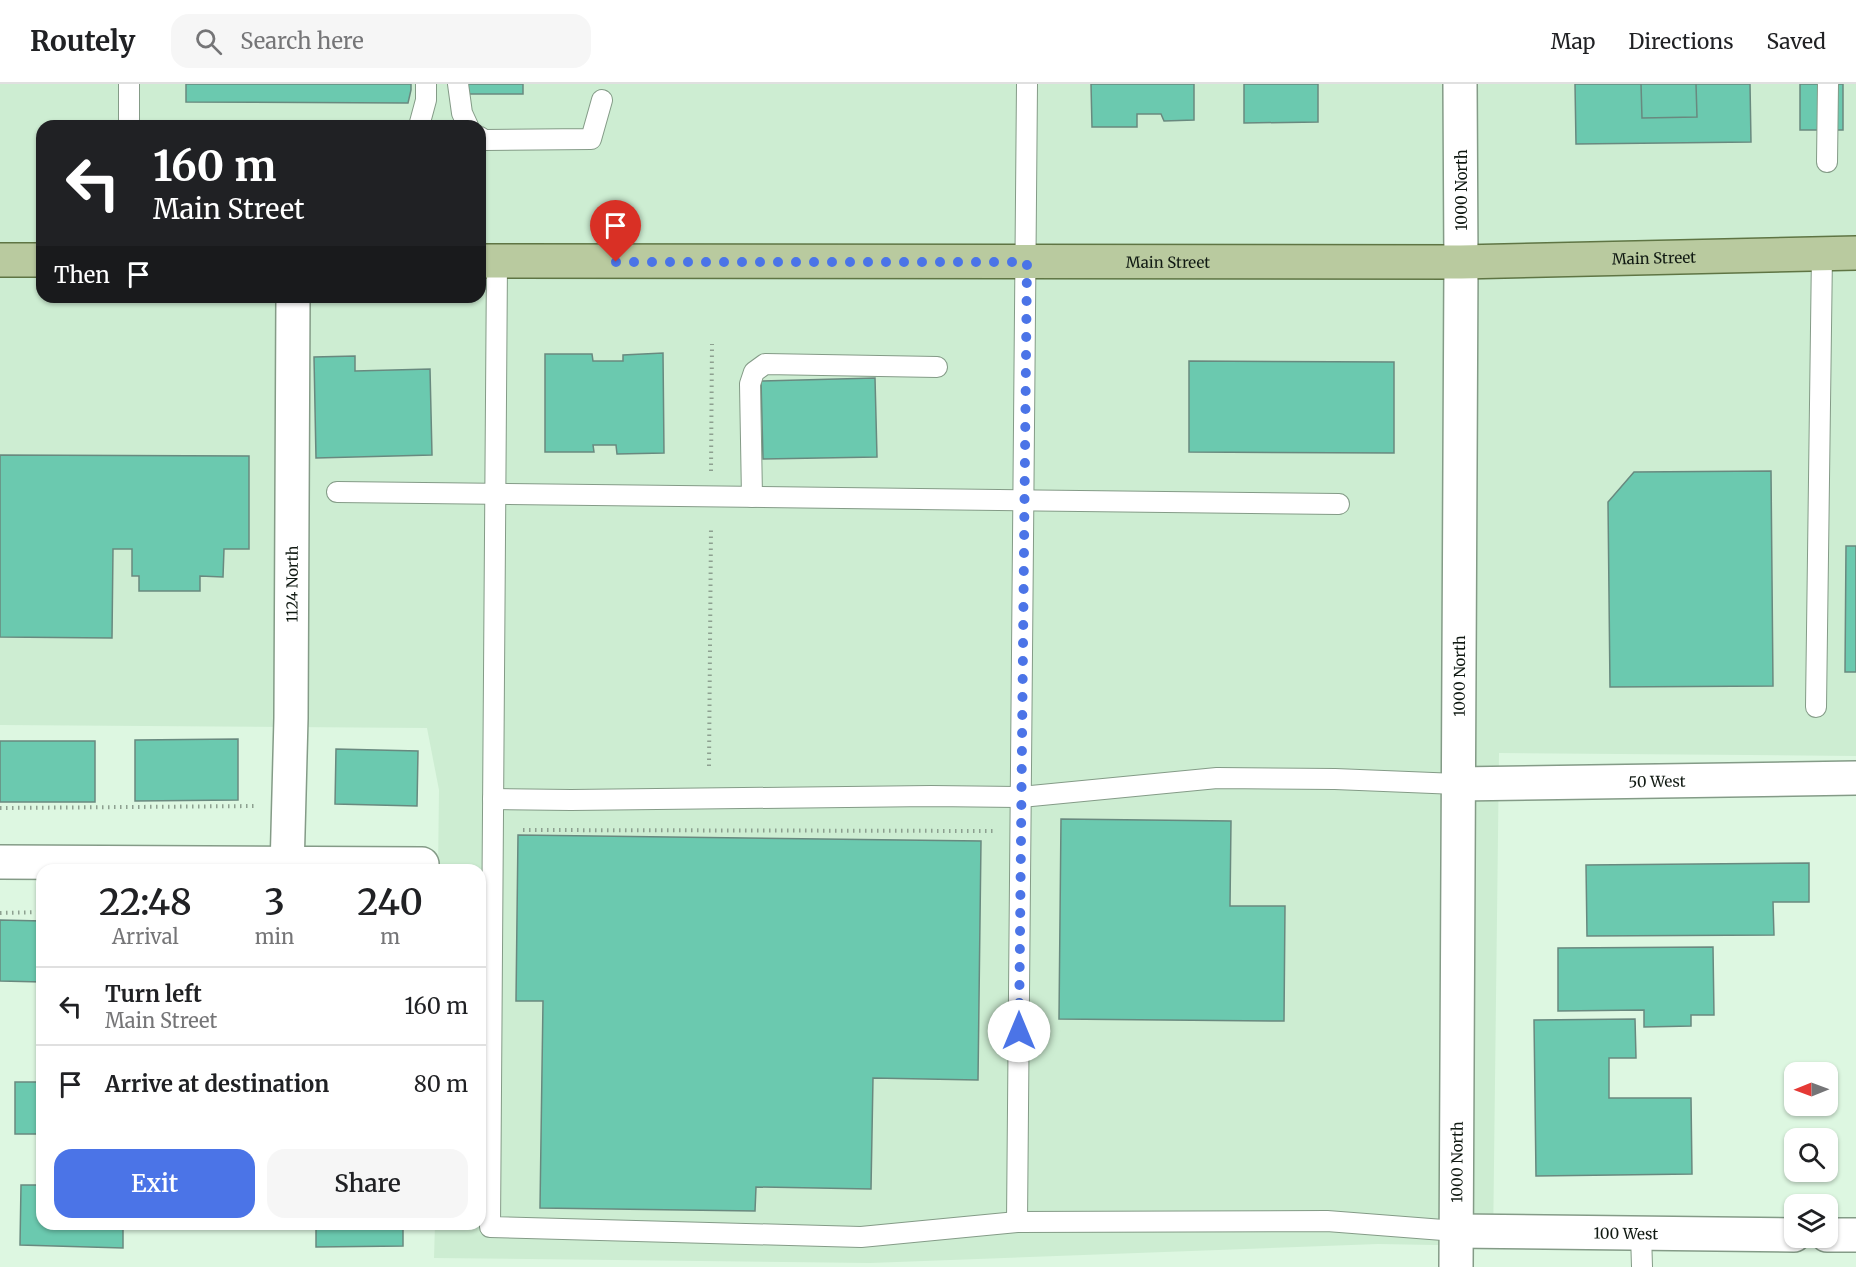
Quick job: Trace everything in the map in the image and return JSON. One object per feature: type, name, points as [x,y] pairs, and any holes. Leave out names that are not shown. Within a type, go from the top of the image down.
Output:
[{"type":"main road","name":"Main Street","points":[[488,261],[1461,262],[1856,253]]},
{"type":"main road","points":[[0,260],[36,260]]},
{"type":"street","name":"1000 North","points":[[1456,1267],[1460,84]]},
{"type":"street","name":"1124 North","points":[[287,864],[291,718],[292,303]]},
{"type":"street","name":"50 West","points":[[1458,784],[1856,778]]},
{"type":"street","points":[[0,862],[115,864]]},
{"type":"street","name":"100 West","points":[[1456,1231],[1784,1235]]},
{"type":"street","points":[[1838,1235],[1856,1235]]},
{"type":"lane","points":[[129,84],[129,120]]},
{"type":"lane","points":[[421,120],[426,100],[426,84]]},
{"type":"lane","points":[[458,84],[465,120]]},
{"type":"lane","points":[[1017,1222],[1028,84]]},
{"type":"lane","points":[[1827,162],[1828,84]]},
{"type":"lane","points":[[486,140],[591,139],[602,100]]},
{"type":"lane","points":[[1816,707],[1822,253]]},
{"type":"lane","points":[[488,261],[495,494],[490,1227],[861,1237],[1017,1222],[1327,1221],[1456,1231]]},
{"type":"lane","points":[[752,497],[750,384],[754,372],[765,364],[937,367]]},
{"type":"lane","points":[[337,492],[1339,504]]},
{"type":"lane","points":[[493,799],[1021,797],[1217,778],[1335,779],[1458,784]]},
{"type":"lane","points":[[1641,1233],[1642,1267]]},
{"type":"path","points":[[711,474],[712,344]]},
{"type":"path","points":[[709,766],[711,526]]},
{"type":"path","points":[[0,808],[267,806]]},
{"type":"path","points":[[522,830],[998,831]]},
{"type":"path","points":[[0,912],[36,912]]},
{"type":"shaded area","points":[[0,84],[1856,84],[1856,756],[1499,753],[1493,1246],[1378,1244],[870,1263],[434,1258],[435,1230],[486,1230],[486,864],[438,864],[439,790],[427,728],[0,725]]},
{"type":"building","points":[[186,84],[411,84],[411,90],[408,103],[186,102]]},
{"type":"building","points":[[464,84],[523,84],[523,94],[464,94]]},
{"type":"building","points":[[1091,84],[1194,84],[1194,120],[1164,121],[1161,114],[1137,114],[1137,127],[1092,127]]},
{"type":"building","points":[[1244,84],[1318,84],[1318,122],[1244,123]]},
{"type":"building","points":[[1575,84],[1750,84],[1751,142],[1576,144]]},
{"type":"building","points":[[1641,84],[1696,84],[1697,117],[1642,118]]},
{"type":"building","points":[[1800,84],[1843,84],[1843,130],[1800,130]]},
{"type":"building","points":[[663,353],[664,453],[617,454],[616,445],[593,445],[594,452],[545,452],[545,354],[592,354],[593,361],[623,361],[623,355]]},
{"type":"building","points":[[355,356],[355,371],[430,369],[432,455],[316,458],[314,357]]},
{"type":"building","points":[[1189,361],[1394,362],[1394,453],[1189,452]]},
{"type":"building","points":[[875,378],[877,457],[763,459],[761,381]]},
{"type":"building","points":[[0,455],[249,456],[249,549],[224,549],[223,577],[200,576],[200,591],[139,591],[139,576],[132,576],[132,549],[113,549],[112,638],[0,637]]},
{"type":"building","points":[[1771,471],[1773,686],[1610,687],[1608,502],[1634,472]]},
{"type":"building","points":[[1846,546],[1856,546],[1856,672],[1845,672]]},
{"type":"building","points":[[238,739],[238,800],[135,801],[135,740]]},
{"type":"building","points":[[0,741],[95,741],[95,802],[0,802]]},
{"type":"building","points":[[336,749],[418,751],[417,806],[335,804]]},
{"type":"building","points":[[1061,819],[1231,821],[1230,906],[1285,906],[1284,1021],[1059,1019]]},
{"type":"building","points":[[518,835],[981,841],[978,1080],[873,1078],[871,1189],[756,1187],[755,1211],[540,1208],[543,1001],[516,1001]]},
{"type":"building","points":[[1809,863],[1809,902],[1773,902],[1774,935],[1587,936],[1586,865]]},
{"type":"building","points":[[0,920],[36,921],[36,982],[0,981]]},
{"type":"building","points":[[1713,947],[1714,1015],[1691,1015],[1691,1026],[1644,1027],[1644,1010],[1558,1011],[1558,948]]},
{"type":"building","points":[[1635,1019],[1636,1058],[1609,1058],[1609,1098],[1691,1098],[1692,1174],[1536,1176],[1534,1020]]},
{"type":"building","points":[[15,1082],[36,1082],[36,1134],[15,1134]]},
{"type":"building","points":[[21,1185],[36,1185],[36,1230],[123,1230],[123,1248],[20,1245]]},
{"type":"building","points":[[316,1230],[403,1230],[403,1246],[316,1247]]},
{"type":"route","points":[[616,262],[1027,262],[1019,1031]]}]
